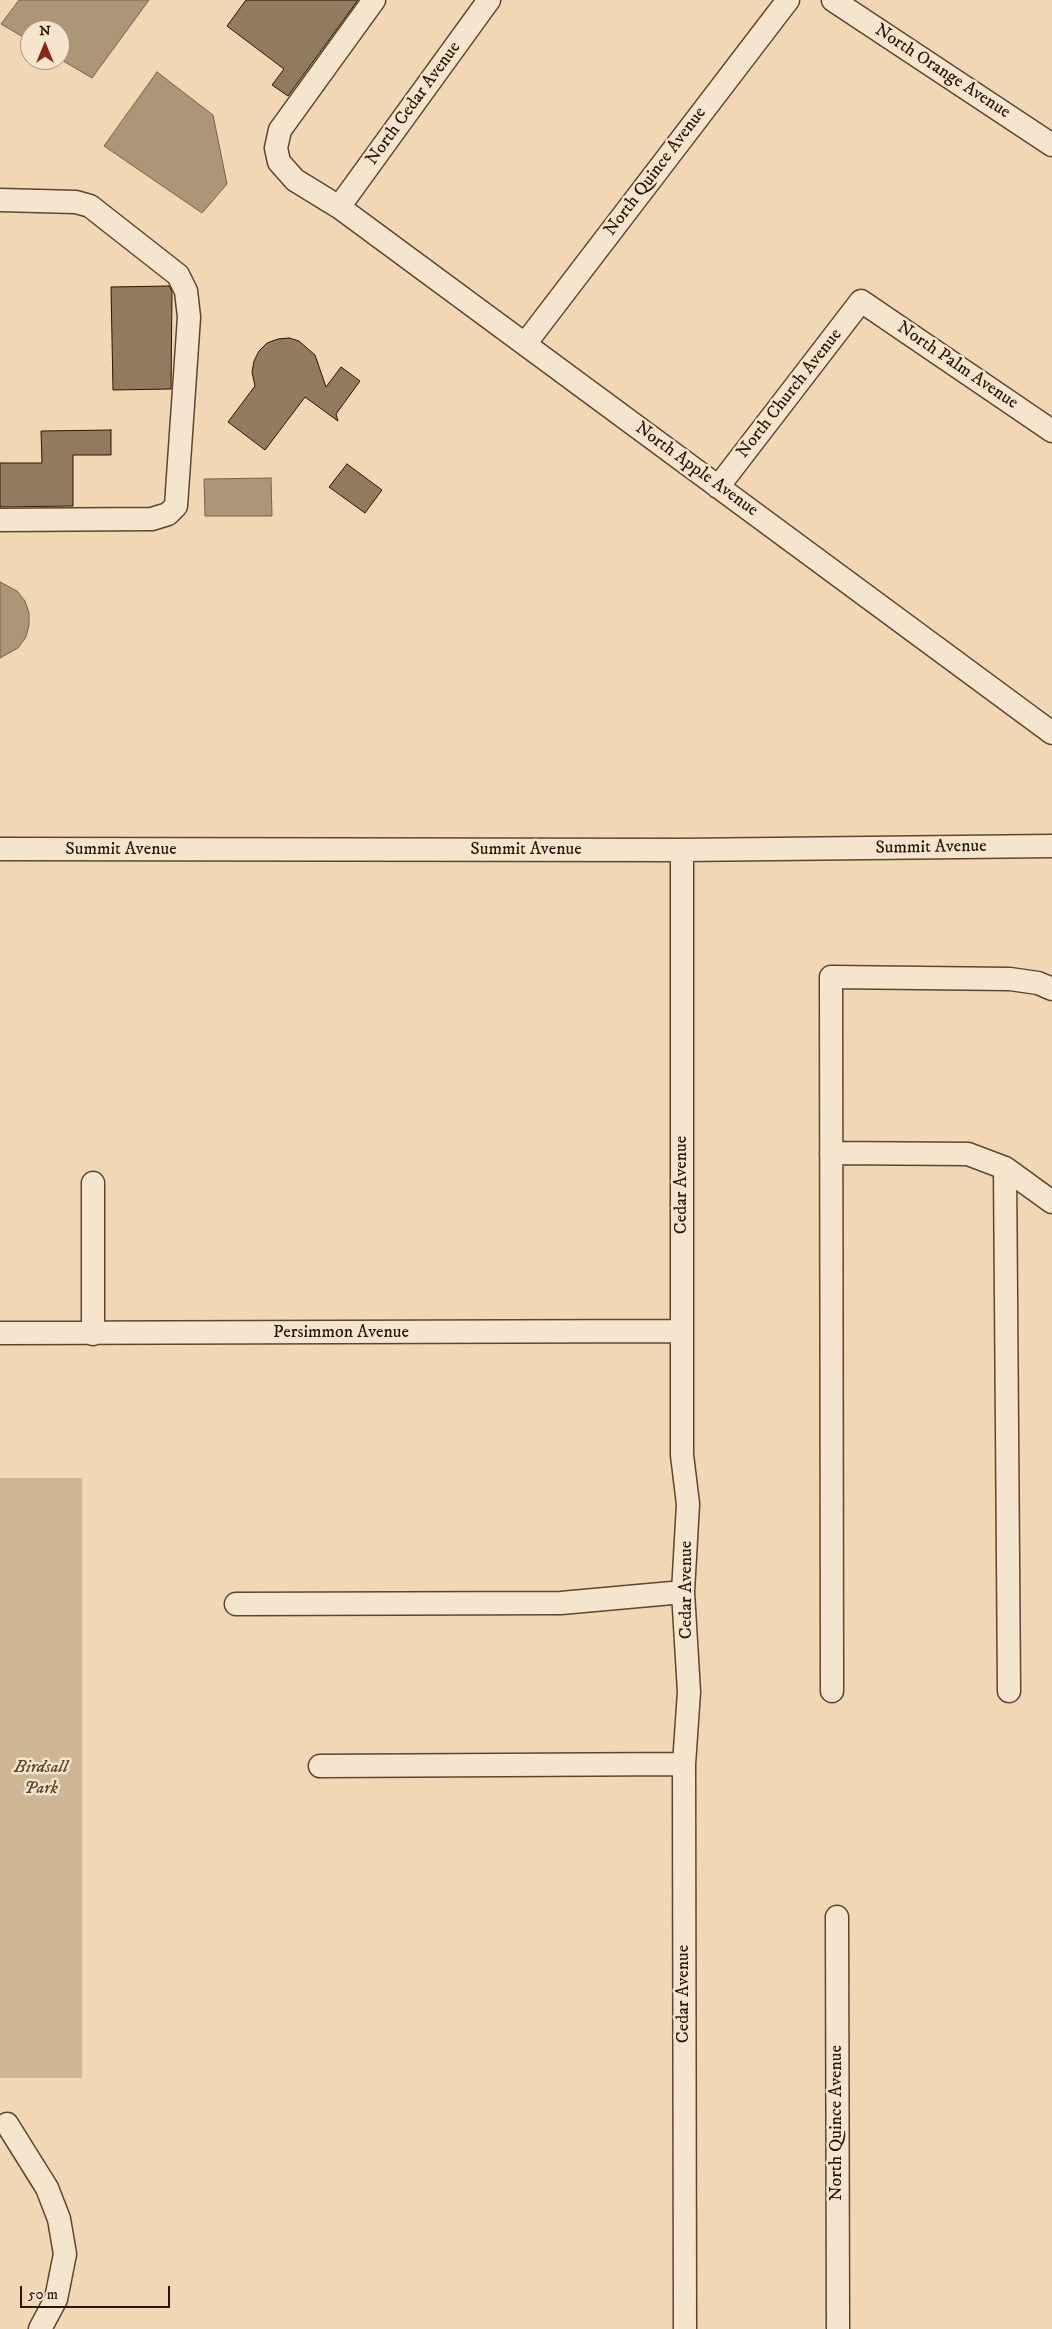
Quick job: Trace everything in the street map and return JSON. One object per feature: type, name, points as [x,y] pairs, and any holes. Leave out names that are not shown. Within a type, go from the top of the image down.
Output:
[{"type":"street","name":"North Apple Avenue","points":[[374,0],[280,130],[276,148],[279,162],[295,180],[339,208],[1052,733]]},
{"type":"street","name":"North Cedar Avenue","points":[[339,208],[489,0]]},
{"type":"street","name":"North Quince Avenue","points":[[525,344],[788,0]]},
{"type":"street","name":"North Orange Avenue","points":[[832,0],[1052,145]]},
{"type":"street","points":[[0,200],[76,202],[90,206],[178,275],[186,290],[189,317],[176,506],[168,514],[152,520],[0,520]]},
{"type":"street","name":"North Palm Avenue","points":[[861,301],[1052,431]]},
{"type":"street","name":"North Church Avenue","points":[[718,487],[861,301]]},
{"type":"street","name":"Summit Avenue","points":[[0,849],[682,850],[1052,846]]},
{"type":"street","name":"Cedar Avenue","points":[[682,850],[682,1455],[688,1504],[683,1592],[689,1692],[684,1764],[685,2329]]},
{"type":"street","points":[[832,1691],[831,977],[1010,979],[1038,983],[1052,989]]},
{"type":"street","points":[[831,1153],[968,1154],[1005,1168],[1052,1202]]},
{"type":"street","points":[[1005,1168],[1009,1691]]},
{"type":"street","points":[[93,1183],[93,1334]]},
{"type":"street","name":"Persimmon Avenue","points":[[0,1333],[682,1331]]},
{"type":"street","points":[[236,1604],[561,1603],[683,1592]]},
{"type":"street","points":[[320,1766],[684,1764]]},
{"type":"street","name":"North Quince Avenue","points":[[837,1918],[838,2329]]},
{"type":"street","points":[[7,2124],[47,2188],[59,2219],[64,2254],[56,2299],[40,2329]]},
{"type":"green space","name":"Birdsall Park","points":[[0,1478],[82,1478],[82,2078],[0,2078]]},
{"type":"shaded area","points":[[19,0],[149,0],[92,78],[70,65],[70,20],[20,20],[20,35],[1,24]]},
{"type":"shaded area","points":[[157,72],[213,115],[227,184],[202,213],[104,146]]},
{"type":"shaded area","points":[[271,478],[272,516],[205,516],[204,479]]},
{"type":"shaded area","points":[[0,582],[17,591],[25,601],[29,613],[29,625],[26,637],[18,648],[0,658]]},
{"type":"building","points":[[246,0],[358,0],[288,96],[272,85],[284,69],[227,26]]},
{"type":"building","points":[[169,286],[172,291],[171,389],[113,390],[111,287]]},
{"type":"building","points":[[289,338],[299,341],[315,355],[326,387],[341,367],[360,381],[336,414],[338,421],[305,397],[265,450],[228,422],[255,386],[252,372],[254,361],[259,351],[267,343]]},
{"type":"building","points":[[111,430],[111,455],[73,455],[73,506],[0,507],[0,463],[42,463],[41,431]]},
{"type":"building","points":[[347,464],[382,490],[365,513],[329,487]]}]
